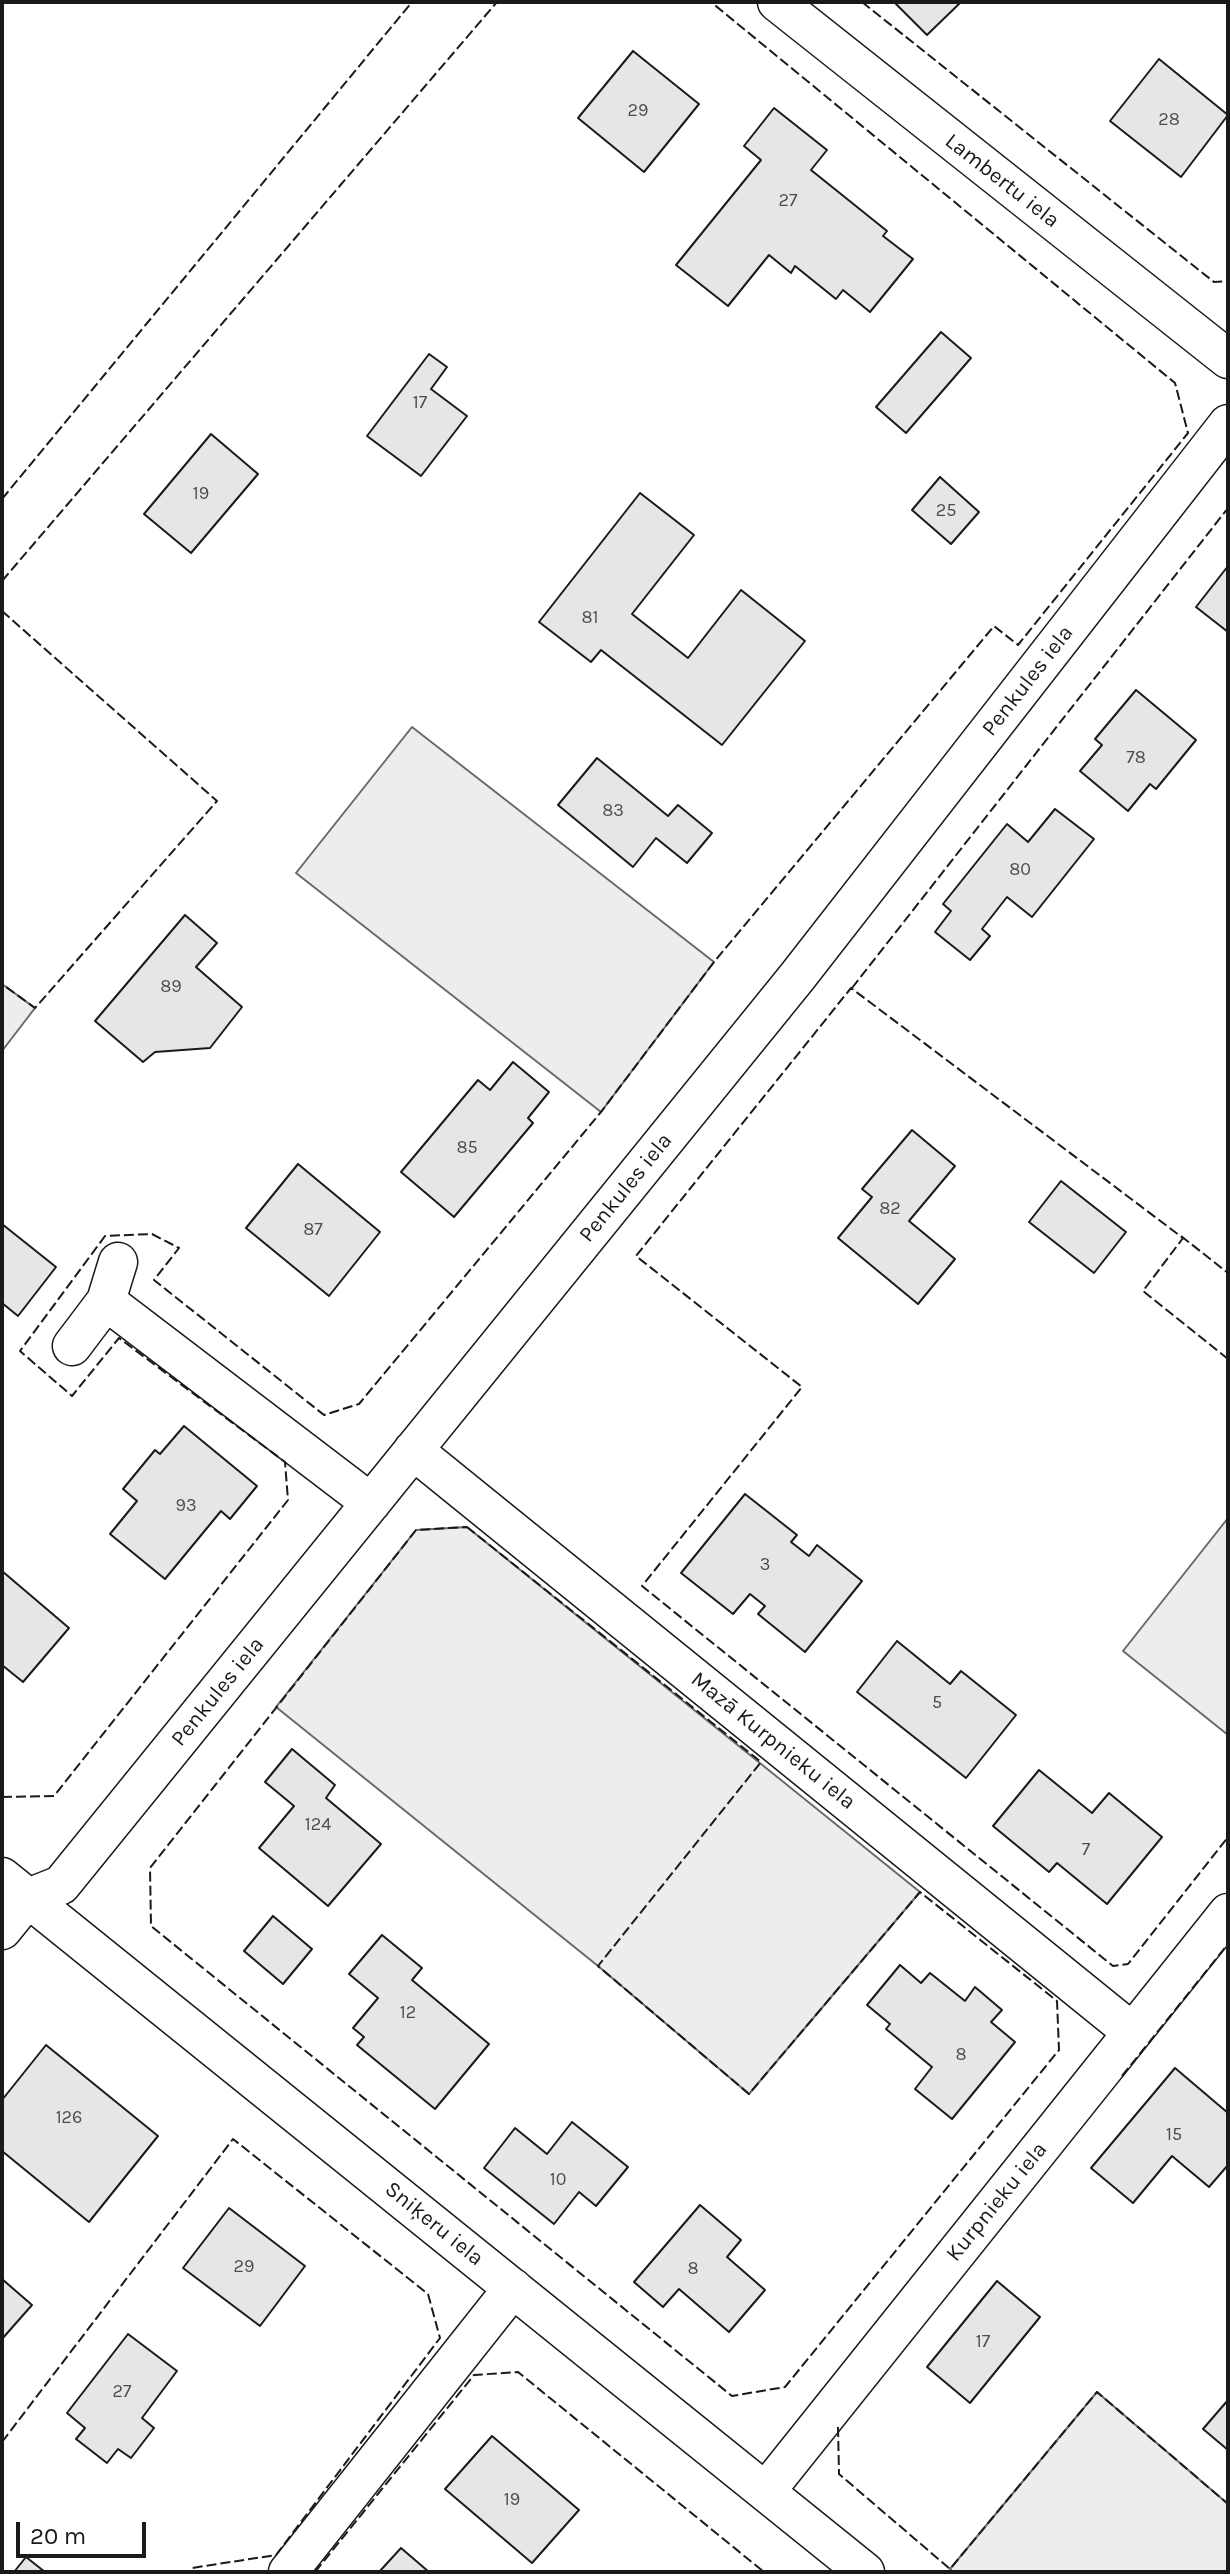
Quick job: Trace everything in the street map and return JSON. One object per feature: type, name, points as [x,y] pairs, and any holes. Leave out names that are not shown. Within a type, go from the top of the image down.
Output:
[{"type":"street","name":"Lambertu iela","points":[[777,2],[1228,359]]},
{"type":"street","name":"Penkules iela","points":[[2,1930],[15,1888],[61,1885],[797,977],[1228,424]]},
{"type":"street","points":[[72,1346],[106,1301],[118,1262]]},
{"type":"street","points":[[106,1301],[371,1503]]},
{"type":"street","name":"Mazā Kurpnieku iela","points":[[413,1450],[1132,2032]]},
{"type":"street","name":"Sniķeru iela","points":[[15,1888],[865,2572]]},
{"type":"street","name":"Kurpnieku iela","points":[[766,2491],[1228,1913]]},
{"type":"street","points":[[288,2572],[513,2288]]},
{"type":"shaded area","points":[[412,727],[714,962],[601,1112],[296,873]]},
{"type":"shaded area","points":[[2,984],[35,1008],[2,1051]]},
{"type":"shaded area","points":[[1228,1518],[1228,1735],[1123,1651]]},
{"type":"shaded area","points":[[467,1527],[920,1892],[749,2094],[598,1966],[276,1707],[416,1530]]},
{"type":"shaded area","points":[[1097,2392],[1228,2504],[1228,2572],[953,2572],[950,2569]]},
{"type":"building","points":[[894,2],[961,2],[927,35]]},
{"type":"building","points":[[633,51],[699,104],[644,172],[578,118]]},
{"type":"building","points":[[1159,59],[1228,115],[1181,177],[1110,121]]},
{"type":"building","points":[[774,108],[827,150],[811,170],[887,231],[883,236],[913,259],[870,312],[843,290],[836,299],[795,266],[791,273],[769,255],[728,306],[676,265],[761,160],[744,146]]},
{"type":"building","points":[[941,332],[971,358],[906,433],[876,407]]},
{"type":"building","points":[[429,354],[447,367],[431,389],[467,416],[421,476],[367,436]]},
{"type":"building","points":[[211,434],[258,474],[191,553],[144,514]]},
{"type":"building","points":[[940,477],[979,512],[951,544],[912,510]]},
{"type":"building","points":[[640,493],[694,535],[632,614],[688,658],[741,590],[805,641],[722,745],[601,650],[591,662],[539,622]]},
{"type":"building","points":[[1228,566],[1228,632],[1196,607]]},
{"type":"building","points":[[1136,690],[1196,740],[1156,789],[1150,784],[1128,811],[1080,771],[1102,745],[1095,739]]},
{"type":"building","points":[[597,758],[668,816],[678,805],[712,833],[687,863],[656,838],[633,867],[558,805]]},
{"type":"building","points":[[1055,809],[1094,839],[1032,917],[1007,897],[982,929],[990,936],[970,960],[935,932],[951,911],[943,904],[1007,824],[1028,842]]},
{"type":"building","points":[[185,915],[217,943],[196,967],[242,1007],[210,1048],[155,1052],[143,1062],[95,1021]]},
{"type":"building","points":[[513,1062],[549,1092],[528,1118],[533,1123],[454,1217],[401,1172],[478,1080],[490,1090]]},
{"type":"building","points":[[912,1130],[955,1166],[909,1221],[955,1259],[918,1304],[838,1238],[872,1197],[862,1189]]},
{"type":"building","points":[[298,1164],[380,1232],[329,1296],[246,1228]]},
{"type":"building","points":[[1061,1181],[1126,1232],[1094,1273],[1029,1222]]},
{"type":"building","points":[[2,1224],[56,1267],[18,1316],[2,1303]]},
{"type":"building","points":[[184,1426],[257,1486],[230,1519],[221,1511],[165,1579],[110,1534],[137,1501],[123,1489],[155,1450],[160,1454]]},
{"type":"building","points":[[745,1494],[797,1535],[791,1542],[809,1556],[817,1545],[862,1581],[805,1652],[758,1614],[765,1606],[750,1594],[733,1614],[681,1573]]},
{"type":"building","points":[[2,1571],[69,1628],[23,1682],[2,1665]]},
{"type":"building","points":[[897,1641],[950,1684],[961,1671],[1016,1715],[966,1778],[857,1692]]},
{"type":"building","points":[[292,1749],[335,1785],[326,1798],[381,1844],[328,1906],[259,1848],[294,1806],[265,1782]]},
{"type":"building","points":[[1039,1770],[1092,1813],[1109,1793],[1162,1837],[1107,1904],[1057,1863],[1049,1872],[993,1826]]},
{"type":"building","points":[[273,1916],[312,1949],[283,1984],[244,1951]]},
{"type":"building","points":[[382,1935],[422,1968],[412,1980],[489,2044],[435,2109],[357,2045],[364,2037],[353,2028],[378,1998],[349,1974]]},
{"type":"building","points":[[900,1965],[921,1983],[930,1973],[965,2001],[975,1987],[1002,2010],[991,2022],[1015,2042],[952,2119],[915,2089],[932,2067],[886,2029],[890,2024],[867,2005]]},
{"type":"building","points":[[46,2045],[158,2136],[89,2222],[2,2151],[2,2100]]},
{"type":"building","points":[[1175,2068],[1228,2113],[1228,2165],[1209,2187],[1172,2156],[1133,2203],[1091,2168]]},
{"type":"building","points":[[572,2122],[628,2167],[596,2206],[579,2192],[554,2224],[484,2168],[515,2128],[547,2154]]},
{"type":"building","points":[[700,2205],[741,2240],[727,2257],[765,2290],[729,2332],[679,2289],[663,2307],[634,2282]]},
{"type":"building","points":[[229,2208],[305,2266],[260,2326],[183,2268]]},
{"type":"building","points":[[2,2279],[32,2305],[2,2339]]},
{"type":"building","points":[[997,2281],[1040,2317],[970,2403],[927,2367]]},
{"type":"building","points":[[128,2334],[177,2371],[142,2418],[154,2428],[131,2458],[118,2449],[107,2463],[76,2439],[85,2428],[67,2413]]},
{"type":"building","points":[[1228,2400],[1228,2450],[1203,2429]]},
{"type":"building","points":[[492,2436],[579,2510],[532,2563],[445,2489]]},
{"type":"building","points":[[401,2548],[429,2572],[379,2572]]},
{"type":"building","points":[[26,2557],[45,2572],[14,2572]]},
{"type":"fence","points":[[2,499],[412,2]]},
{"type":"fence","points":[[2,581],[497,2]]},
{"type":"fence","points":[[2,1797],[54,1796],[288,1500],[285,1462],[119,1338],[72,1396],[20,1351],[105,1236],[152,1234],[179,1248],[154,1280],[324,1415],[359,1404],[601,1112],[714,962],[994,626],[1018,645],[1188,433],[1175,383],[711,2]]},
{"type":"fence","points":[[862,2],[1214,282],[1228,281]]},
{"type":"fence","points":[[852,988],[1228,508]]},
{"type":"fence","points":[[2,611],[217,801],[35,1008],[2,984]]},
{"type":"fence","points":[[1228,1359],[1143,1291],[1183,1238],[851,988],[636,1256],[802,1387],[642,1586],[1113,1966],[1128,1964],[1228,1837]]},
{"type":"fence","points":[[1181,1236],[1228,1273]]},
{"type":"fence","points":[[467,1527],[761,1762],[598,1966],[749,2094],[920,1892],[1057,2001],[1059,2050],[785,2387],[732,2396],[151,1926],[150,1868],[416,1530],[467,1527]]},
{"type":"fence","points":[[1122,2076],[1228,1944]]},
{"type":"fence","points":[[2,2442],[233,2139],[428,2294],[440,2338],[276,2555],[192,2568],[189,2572]]},
{"type":"fence","points":[[315,2572],[474,2375],[518,2372],[764,2572]]},
{"type":"fence","points":[[838,2427],[839,2474],[950,2569],[1097,2392],[1228,2504]]}]
